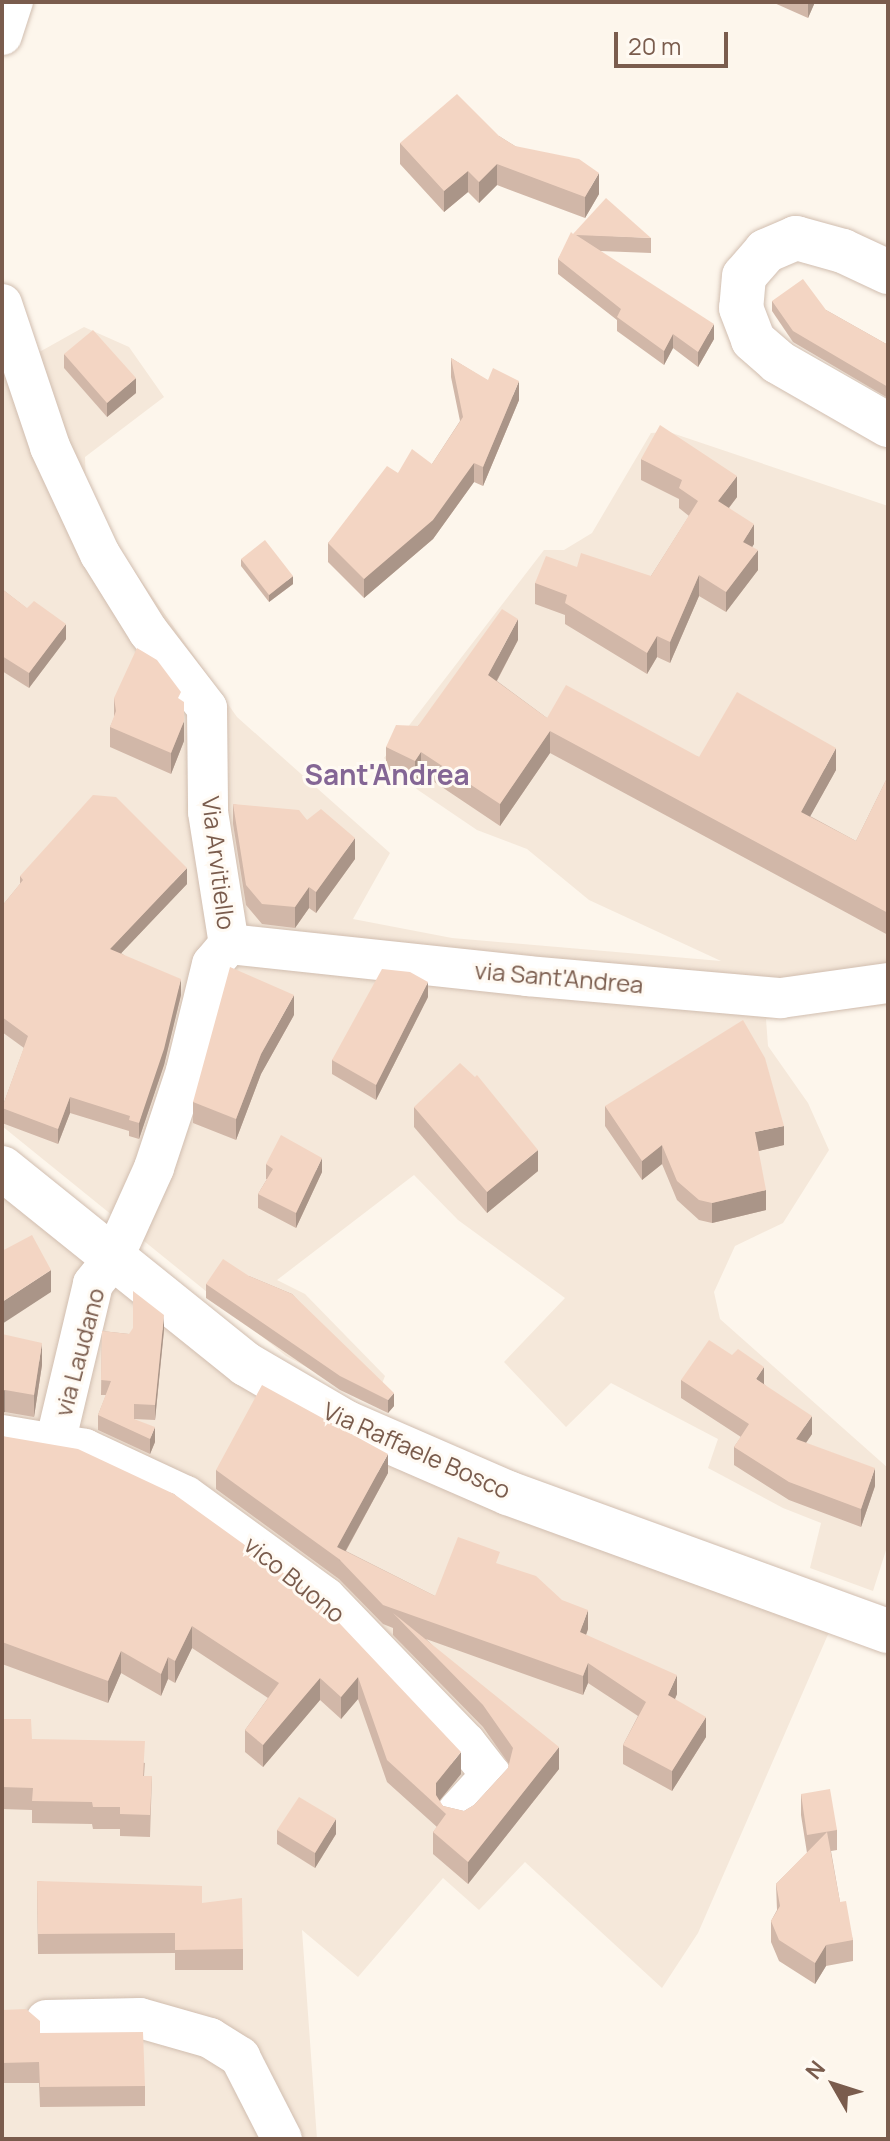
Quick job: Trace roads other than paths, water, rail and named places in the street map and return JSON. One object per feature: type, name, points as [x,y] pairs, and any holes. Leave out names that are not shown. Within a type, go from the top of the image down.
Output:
[{"type":"street","points":[[2,35],[13,2]]},
{"type":"street","points":[[888,272],[843,251],[796,238],[766,251],[744,276],[741,308],[753,340],[778,362],[888,425]]},
{"type":"street","name":"Via Arvitiello","points":[[2,304],[50,447],[100,554],[148,631],[207,708],[208,812],[229,944],[212,964],[186,1071],[154,1168],[113,1259]]},
{"type":"street","name":"via Sant'Andrea","points":[[229,944],[527,976],[781,998],[888,983]]},
{"type":"street","name":"Via Raffaele Bosco","points":[[2,1168],[246,1364],[347,1423],[508,1493],[888,1631]]},
{"type":"street","name":"via Laudano","points":[[2,1435],[55,1444],[93,1284],[113,1259]]},
{"type":"street","name":"vico Buono","points":[[55,1444],[85,1449],[186,1496],[325,1597],[466,1743],[491,1775],[458,1811]]},
{"type":"street","points":[[46,2020],[140,2018],[210,2038],[240,2057],[282,2139]]},
{"type":"district","name":"Sant'Andrea","points":[[387,774]]}]
